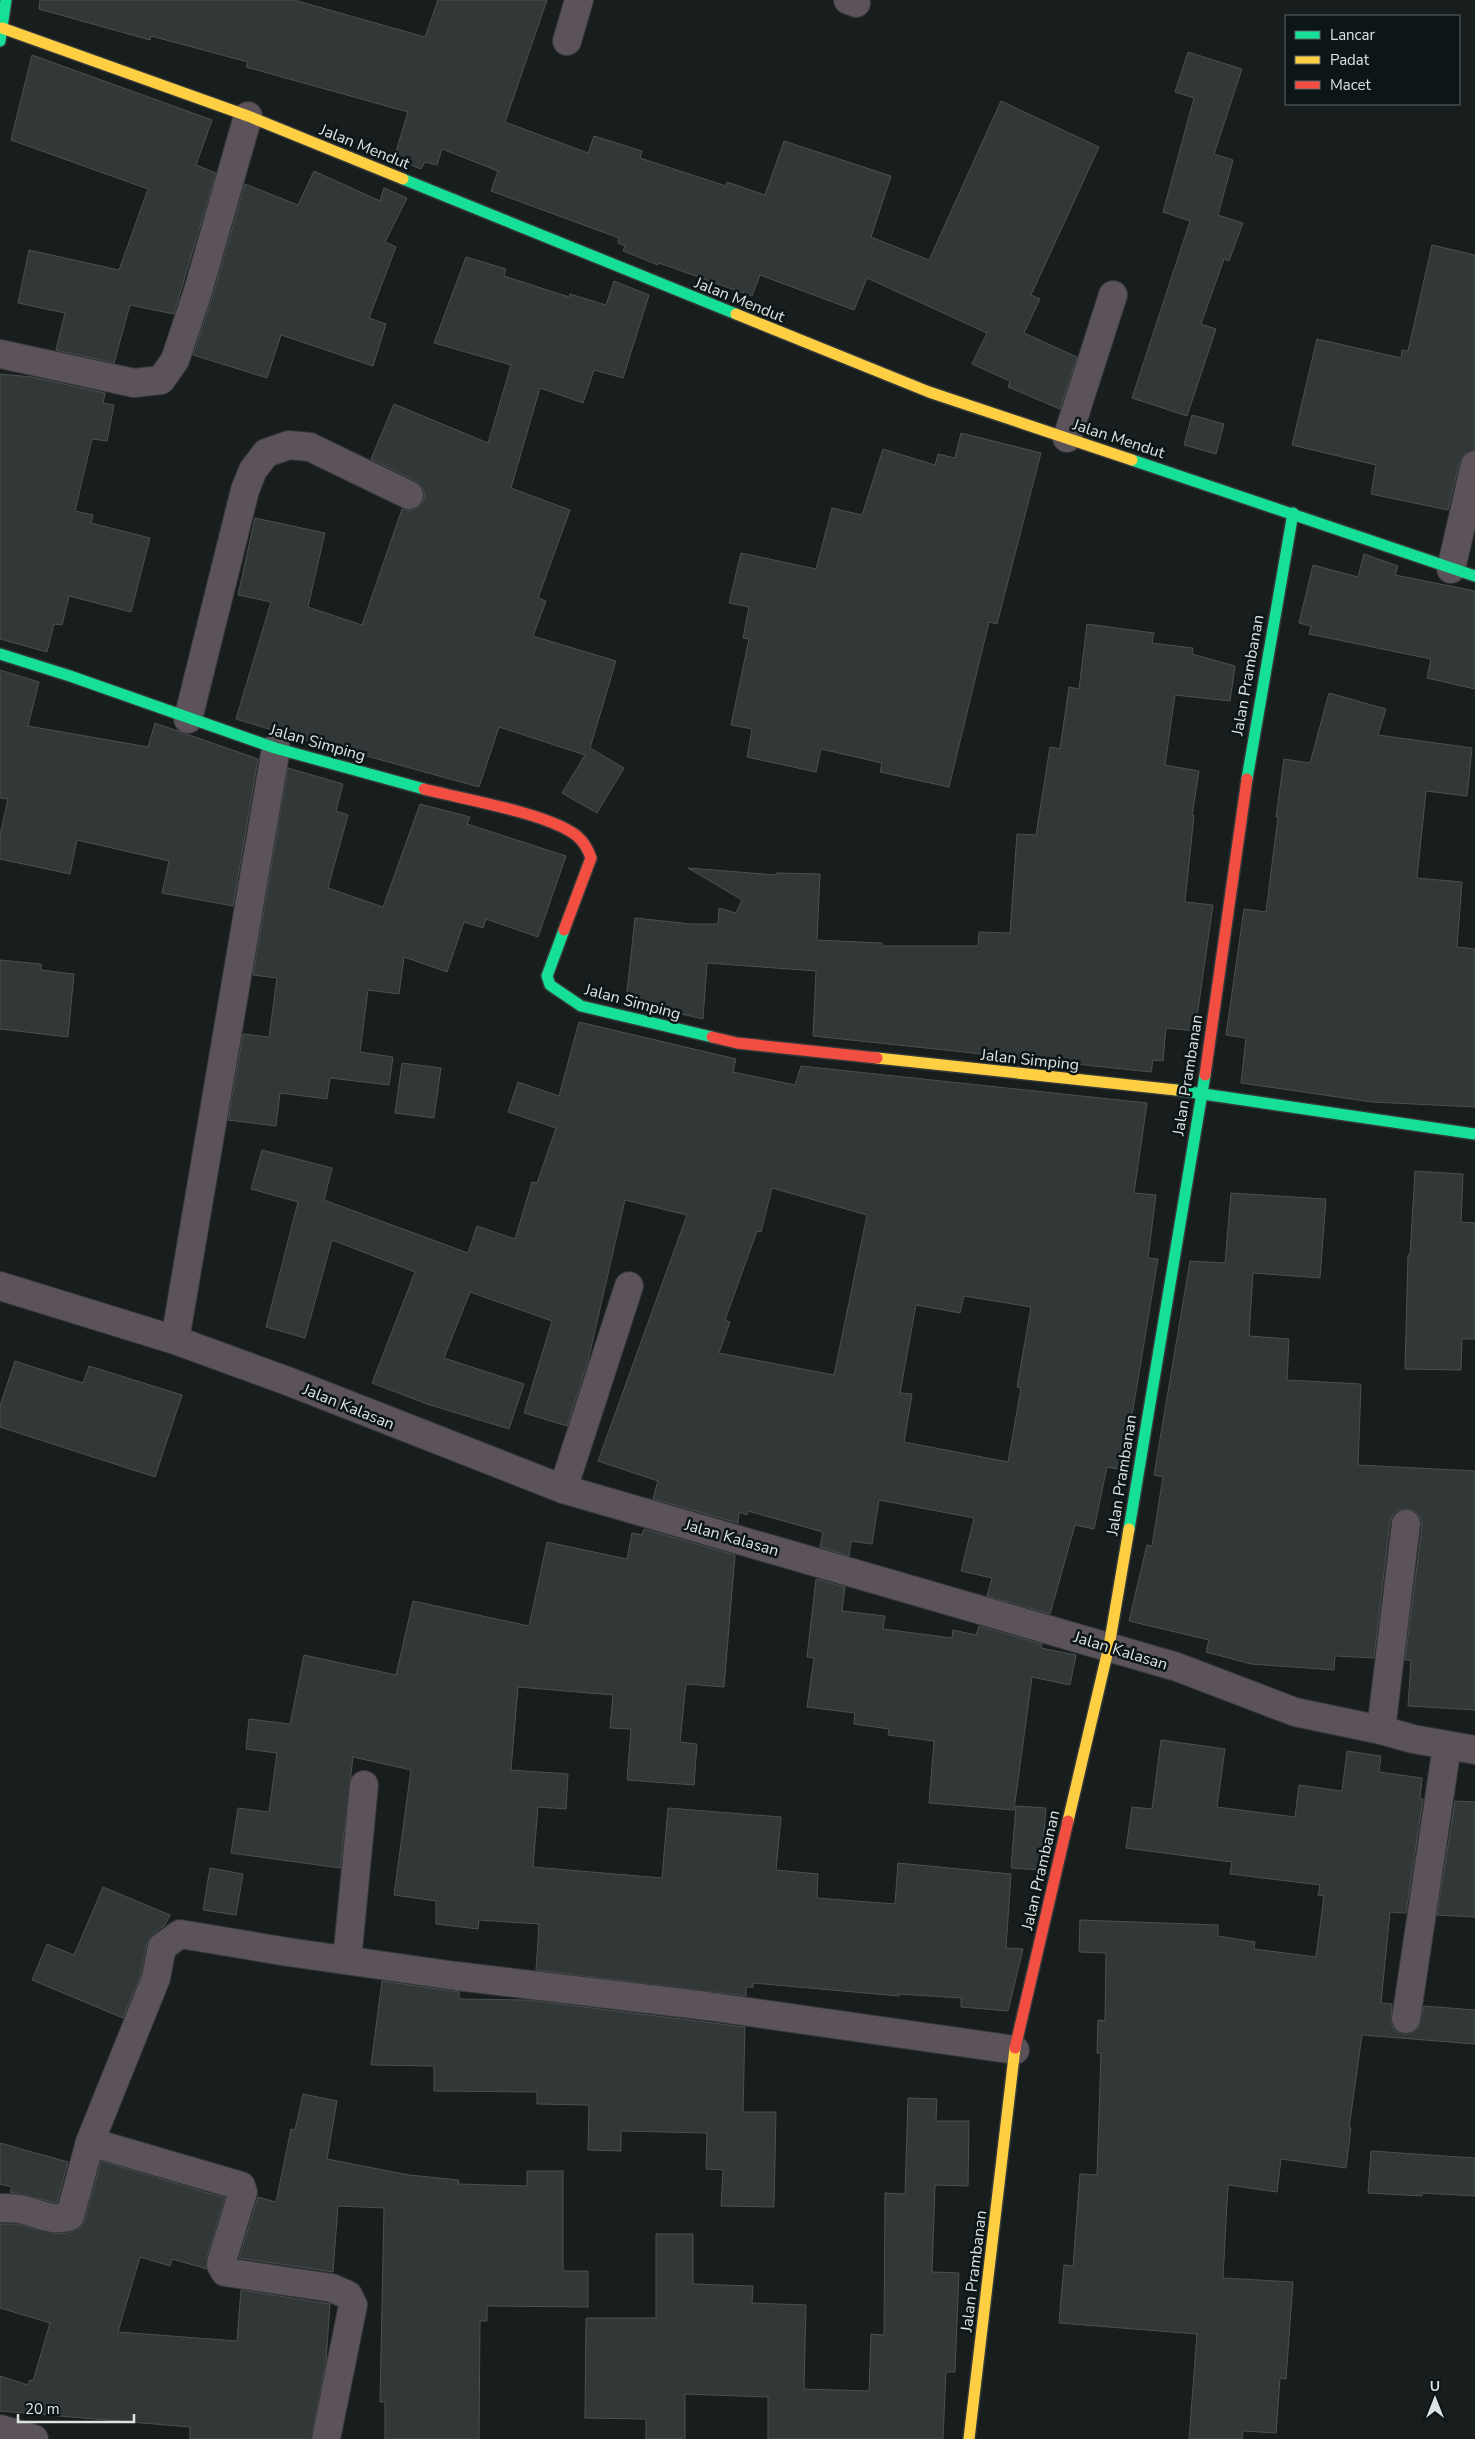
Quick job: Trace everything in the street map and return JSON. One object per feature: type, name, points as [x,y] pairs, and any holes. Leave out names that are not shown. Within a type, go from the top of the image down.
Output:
[{"type":"street","points":[[0,41],[6,0]]},
{"type":"street","points":[[567,41],[579,0]]},
{"type":"street","name":"Jalan Mendut","points":[[2,28],[248,116],[929,392],[1293,513],[1463,573]]},
{"type":"street","points":[[0,354],[134,383],[161,380],[175,360],[198,291],[248,116]]},
{"type":"street","points":[[1066,438],[1113,295]]},
{"type":"street","points":[[188,719],[245,490],[253,470],[266,453],[290,445],[310,447],[409,495]]},
{"type":"street","points":[[1463,573],[1475,465]]},
{"type":"street","name":"Jalan Prambanan","points":[[969,2439],[1015,2050],[1109,1646],[1202,1093],[1250,748],[1293,513]]},
{"type":"street","name":"Jalan Simping","points":[[0,654],[59,670],[188,719],[276,748],[541,819],[574,833],[588,846],[591,858],[547,976],[550,985],[581,1006],[737,1043],[1202,1093],[1475,1134]]},
{"type":"street","points":[[175,1340],[276,748]]},
{"type":"street","name":"Jalan Kalasan","points":[[0,1286],[175,1340],[290,1382],[563,1489],[1109,1646],[1177,1667],[1295,1712],[1447,1746],[1475,1750]]},
{"type":"street","points":[[563,1489],[629,1286]]},
{"type":"street","points":[[1381,1730],[1406,1524]]},
{"type":"street","points":[[1406,2019],[1447,1746]]},
{"type":"street","points":[[346,1960],[364,1785]]},
{"type":"street","points":[[0,2208],[19,2209],[53,2218],[63,2219],[70,2216],[90,2142],[156,1978],[162,1947],[180,1934],[346,1960],[708,2006],[1015,2050]]},
{"type":"street","points":[[90,2142],[241,2186],[243,2192],[222,2260],[225,2272],[332,2288],[348,2295],[353,2305],[326,2439]]},
{"type":"street","points":[[0,2429],[34,2439]]},
{"type":"building","points":[[40,0],[294,0],[425,37],[438,0],[547,0],[505,122],[588,153],[594,136],[642,151],[640,158],[726,186],[727,182],[765,195],[784,141],[891,176],[871,237],[929,260],[1001,101],[1099,147],[1031,295],[1040,299],[1024,333],[1077,357],[1060,409],[1008,387],[1010,381],[972,364],[987,333],[867,278],[854,310],[760,275],[752,296],[659,263],[658,265],[623,251],[625,246],[618,243],[619,238],[491,191],[498,171],[442,149],[437,165],[425,162],[421,169],[394,158],[408,112],[246,67],[248,62],[151,36],[150,40],[39,9]]},
{"type":"building","points":[[1188,52],[1242,69],[1214,154],[1233,160],[1218,215],[1243,223],[1229,261],[1224,259],[1201,324],[1216,329],[1187,416],[1132,398],[1190,221],[1163,212],[1194,98],[1175,92]]},
{"type":"building","points":[[32,55],[212,120],[196,165],[216,173],[174,314],[130,305],[114,363],[56,350],[65,313],[18,303],[29,250],[119,270],[148,189],[11,140]]},
{"type":"building","points":[[314,171],[380,201],[384,188],[407,198],[385,242],[396,247],[369,318],[386,324],[373,366],[281,335],[267,378],[193,355],[213,295],[245,184],[298,205]]},
{"type":"building","points":[[1432,245],[1475,255],[1475,450],[1464,454],[1460,461],[1448,510],[1371,494],[1376,465],[1292,445],[1317,339],[1401,358],[1402,350],[1408,351]]},
{"type":"building","points":[[466,257],[506,269],[504,276],[569,297],[570,294],[606,305],[614,281],[649,295],[623,378],[594,370],[583,403],[540,388],[511,488],[570,510],[538,598],[546,601],[533,636],[616,661],[590,748],[624,768],[597,813],[562,793],[585,755],[499,727],[479,787],[352,752],[352,754],[236,719],[271,602],[238,595],[255,518],[325,533],[308,607],[362,625],[402,509],[410,511],[417,508],[423,502],[425,494],[422,487],[416,481],[371,459],[394,404],[488,443],[511,365],[434,343]]},
{"type":"building","points":[[0,374],[32,377],[105,393],[103,403],[114,405],[107,441],[92,439],[75,511],[93,515],[91,523],[150,538],[131,612],[69,596],[62,625],[54,624],[47,652],[0,639]]},
{"type":"building","points":[[1192,415],[1224,424],[1216,454],[1184,445]]},
{"type":"building","points":[[961,433],[1041,453],[997,624],[989,622],[949,787],[880,772],[882,763],[821,749],[816,772],[747,757],[752,729],[731,725],[749,639],[743,638],[749,607],[729,603],[741,553],[816,569],[832,508],[862,515],[883,449],[935,465],[938,454],[955,458]]},
{"type":"building","points":[[1364,554],[1398,566],[1395,575],[1475,591],[1475,689],[1427,678],[1431,659],[1309,634],[1311,626],[1299,623],[1313,565],[1358,577]]},
{"type":"building","points":[[1087,624],[1154,633],[1152,643],[1193,648],[1192,654],[1235,666],[1230,701],[1175,695],[1165,765],[1199,771],[1192,815],[1194,815],[1185,902],[1213,905],[1195,1031],[1166,1028],[1163,1061],[1153,1060],[1151,1072],[813,1036],[816,971],[707,963],[703,1019],[626,1001],[635,918],[691,924],[718,924],[719,908],[736,913],[742,900],[688,868],[776,875],[776,873],[820,874],[817,940],[882,943],[882,946],[978,946],[979,932],[1010,933],[1017,834],[1036,835],[1050,747],[1060,749],[1069,687],[1079,689]]},
{"type":"building","points":[[0,670],[39,682],[28,726],[148,747],[155,723],[258,759],[233,906],[162,893],[169,861],[77,840],[70,874],[0,859],[0,835],[8,799],[0,798]]},
{"type":"building","points":[[1329,693],[1386,709],[1378,735],[1472,748],[1467,796],[1426,791],[1417,878],[1462,882],[1457,947],[1475,949],[1475,1107],[1372,1102],[1241,1083],[1246,1038],[1226,1035],[1244,909],[1266,912],[1284,759],[1310,763]]},
{"type":"building","points":[[288,768],[343,784],[336,811],[348,815],[328,888],[383,907],[420,804],[470,817],[467,824],[566,856],[538,937],[486,919],[483,928],[464,922],[447,972],[404,957],[399,994],[368,990],[360,1052],[393,1057],[389,1085],[330,1078],[327,1099],[280,1093],[276,1126],[228,1120],[243,1034],[269,1037],[277,978],[253,975]]},
{"type":"building","points":[[0,960],[41,964],[41,970],[74,974],[68,1037],[0,1029]]},
{"type":"building","points":[[579,1022],[736,1059],[733,1072],[795,1085],[801,1066],[1147,1103],[1134,1193],[1156,1195],[1148,1258],[1158,1259],[1123,1470],[1107,1467],[1094,1529],[1075,1525],[1050,1614],[987,1596],[992,1578],[961,1571],[974,1518],[879,1500],[872,1544],[851,1541],[849,1556],[820,1547],[823,1532],[748,1511],[747,1515],[739,1512],[738,1523],[653,1499],[658,1481],[598,1461],[687,1215],[625,1200],[588,1361],[567,1426],[524,1413],[552,1321],[470,1292],[444,1358],[524,1384],[509,1429],[427,1404],[372,1383],[415,1272],[332,1240],[305,1338],[266,1327],[298,1202],[251,1189],[262,1150],[332,1168],[324,1200],[468,1253],[477,1226],[515,1239],[532,1182],[537,1183],[556,1128],[508,1112],[518,1082],[559,1096]],"holes":[[[772,1188],[867,1215],[834,1375],[719,1353],[730,1322],[725,1320],[757,1231],[761,1232]],[[964,1296],[1031,1307],[1017,1387],[1021,1388],[1008,1462],[904,1442],[912,1394],[900,1393],[916,1305],[960,1313]]]},
{"type":"building","points":[[402,1063],[441,1068],[434,1118],[395,1113]]},
{"type":"building","points":[[1415,1171],[1463,1174],[1461,1222],[1475,1223],[1475,1339],[1462,1339],[1461,1370],[1405,1369],[1408,1255],[1410,1255]]},
{"type":"building","points":[[1231,1193],[1326,1199],[1320,1278],[1253,1273],[1249,1336],[1289,1339],[1287,1380],[1361,1384],[1358,1465],[1475,1471],[1475,1710],[1408,1706],[1411,1660],[1405,1660],[1422,1526],[1420,1517],[1415,1511],[1408,1509],[1399,1510],[1393,1515],[1390,1522],[1374,1658],[1335,1656],[1334,1670],[1251,1664],[1206,1652],[1209,1640],[1129,1621],[1147,1545],[1152,1546],[1163,1477],[1154,1475],[1190,1261],[1225,1263]]},
{"type":"building","points":[[15,1361],[83,1383],[89,1366],[182,1395],[155,1477],[0,1427],[0,1406]]},
{"type":"building","points":[[644,1529],[735,1555],[724,1687],[686,1684],[680,1742],[697,1744],[694,1785],[627,1780],[631,1729],[610,1728],[613,1695],[518,1687],[511,1770],[568,1774],[566,1809],[538,1807],[533,1867],[662,1878],[668,1808],[781,1817],[776,1870],[818,1874],[817,1898],[895,1904],[898,1863],[1011,1874],[1006,1948],[1023,1949],[1008,2011],[961,2007],[961,1998],[899,1994],[899,1996],[753,1983],[753,1987],[746,1987],[746,1996],[536,1970],[539,1924],[479,1920],[478,1929],[436,1924],[436,1901],[394,1895],[411,1770],[353,1757],[340,1868],[231,1853],[238,1808],[269,1812],[277,1753],[246,1749],[249,1719],[290,1724],[304,1655],[396,1675],[413,1601],[529,1626],[547,1542],[627,1559],[632,1533],[642,1535]]},
{"type":"building","points":[[816,1579],[845,1587],[842,1611],[885,1616],[883,1629],[952,1638],[953,1630],[976,1635],[979,1626],[1042,1644],[1041,1648],[1076,1655],[1070,1685],[1032,1677],[1014,1810],[929,1803],[934,1741],[888,1735],[889,1729],[854,1724],[855,1713],[807,1707],[814,1658],[807,1657]]},
{"type":"building","points":[[1161,1740],[1225,1749],[1217,1807],[1295,1817],[1299,1785],[1342,1791],[1347,1751],[1381,1756],[1379,1772],[1422,1778],[1420,1799],[1423,1799],[1406,1913],[1390,1912],[1381,2003],[1392,2004],[1391,2024],[1396,2031],[1404,2034],[1412,2033],[1418,2028],[1424,2006],[1475,2010],[1475,2044],[1362,2035],[1349,2128],[1351,2128],[1346,2168],[1281,2159],[1277,2192],[1228,2185],[1223,2278],[1293,2282],[1286,2379],[1280,2378],[1276,2433],[1243,2431],[1242,2439],[1189,2439],[1197,2334],[1059,2323],[1064,2265],[1073,2266],[1080,2174],[1097,2175],[1101,2053],[1097,2053],[1098,2020],[1105,2021],[1106,1953],[1079,1952],[1080,1920],[1218,1925],[1218,1936],[1255,1942],[1254,1949],[1316,1957],[1324,1896],[1318,1895],[1320,1885],[1230,1874],[1232,1862],[1126,1848],[1132,1807],[1152,1809]]},
{"type":"building","points":[[1455,1801],[1475,1802],[1475,1917],[1437,1915]]},
{"type":"building","points":[[1016,1806],[1046,1808],[1041,1870],[1011,1868]]},
{"type":"building","points":[[210,1868],[243,1874],[236,1915],[203,1910]]},
{"type":"building","points":[[103,1887],[170,1915],[165,1925],[153,1934],[147,1943],[141,1974],[123,2018],[32,1980],[47,1944],[74,1955]]},
{"type":"building","points":[[382,1981],[459,1992],[459,1999],[528,2000],[745,2027],[743,2112],[776,2112],[774,2207],[721,2206],[723,2170],[706,2169],[707,2133],[621,2131],[621,2151],[588,2150],[589,2105],[537,2104],[537,2092],[434,2091],[434,2066],[371,2065]]},
{"type":"building","points":[[303,2094],[337,2101],[327,2159],[409,2175],[459,2180],[458,2184],[527,2186],[527,2171],[563,2171],[563,2271],[588,2271],[588,2307],[487,2306],[487,2321],[480,2321],[479,2439],[385,2439],[385,2402],[380,2402],[384,2208],[338,2206],[333,2272],[239,2258],[258,2197],[276,2202],[291,2129],[295,2130]]},
{"type":"building","points":[[908,2098],[937,2099],[936,2121],[969,2121],[968,2186],[935,2185],[932,2272],[959,2273],[955,2372],[946,2372],[943,2439],[768,2439],[768,2397],[685,2394],[685,2439],[646,2439],[646,2419],[585,2418],[586,2318],[656,2318],[656,2234],[693,2234],[693,2284],[753,2286],[752,2303],[806,2305],[804,2389],[869,2391],[871,2334],[884,2335],[885,2193],[905,2194]]},
{"type":"building","points":[[0,2143],[68,2162],[57,2203],[10,2192],[12,2187],[0,2184]]},
{"type":"building","points":[[1371,2151],[1475,2158],[1475,2196],[1422,2193],[1422,2196],[1368,2193]]},
{"type":"building","points":[[101,2161],[225,2198],[207,2257],[207,2269],[172,2259],[170,2266],[140,2257],[118,2332],[237,2341],[241,2290],[330,2304],[326,2361],[311,2439],[190,2439],[190,2427],[0,2411],[0,2376],[28,2385],[30,2380],[33,2381],[50,2323],[0,2308],[0,2224],[17,2224],[56,2234],[68,2233],[81,2227],[85,2220]]},
{"type":"traffic: fast","points":[[0,41],[6,0]]},
{"type":"traffic: fast","points":[[403,179],[736,314]]},
{"type":"traffic: fast","points":[[1132,460],[1475,576]]},
{"type":"traffic: fast","points":[[1247,779],[1293,513]]},
{"type":"traffic: fast","points":[[0,654],[70,676],[275,748],[424,789]]},
{"type":"traffic: fast","points":[[564,930],[547,976],[550,985],[581,1006],[712,1037]]},
{"type":"traffic: fast","points":[[1129,1529],[1205,1075]]},
{"type":"traffic: fast","points":[[1176,1090],[1475,1134]]},
{"type":"traffic: slow","points":[[2,28],[248,116],[403,179]]},
{"type":"traffic: slow","points":[[736,314],[929,392],[1132,460]]},
{"type":"traffic: slow","points":[[877,1058],[1176,1090]]},
{"type":"traffic: slow","points":[[1068,1821],[1109,1646],[1129,1529]]},
{"type":"traffic: slow","points":[[969,2439],[1015,2048]]},
{"type":"traffic: jam","points":[[1205,1075],[1247,779]]},
{"type":"traffic: jam","points":[[424,789],[546,820],[564,828],[579,838],[586,846],[591,858],[564,930]]},
{"type":"traffic: jam","points":[[712,1037],[737,1043],[877,1058]]},
{"type":"traffic: jam","points":[[1015,2048],[1068,1821]]}]
